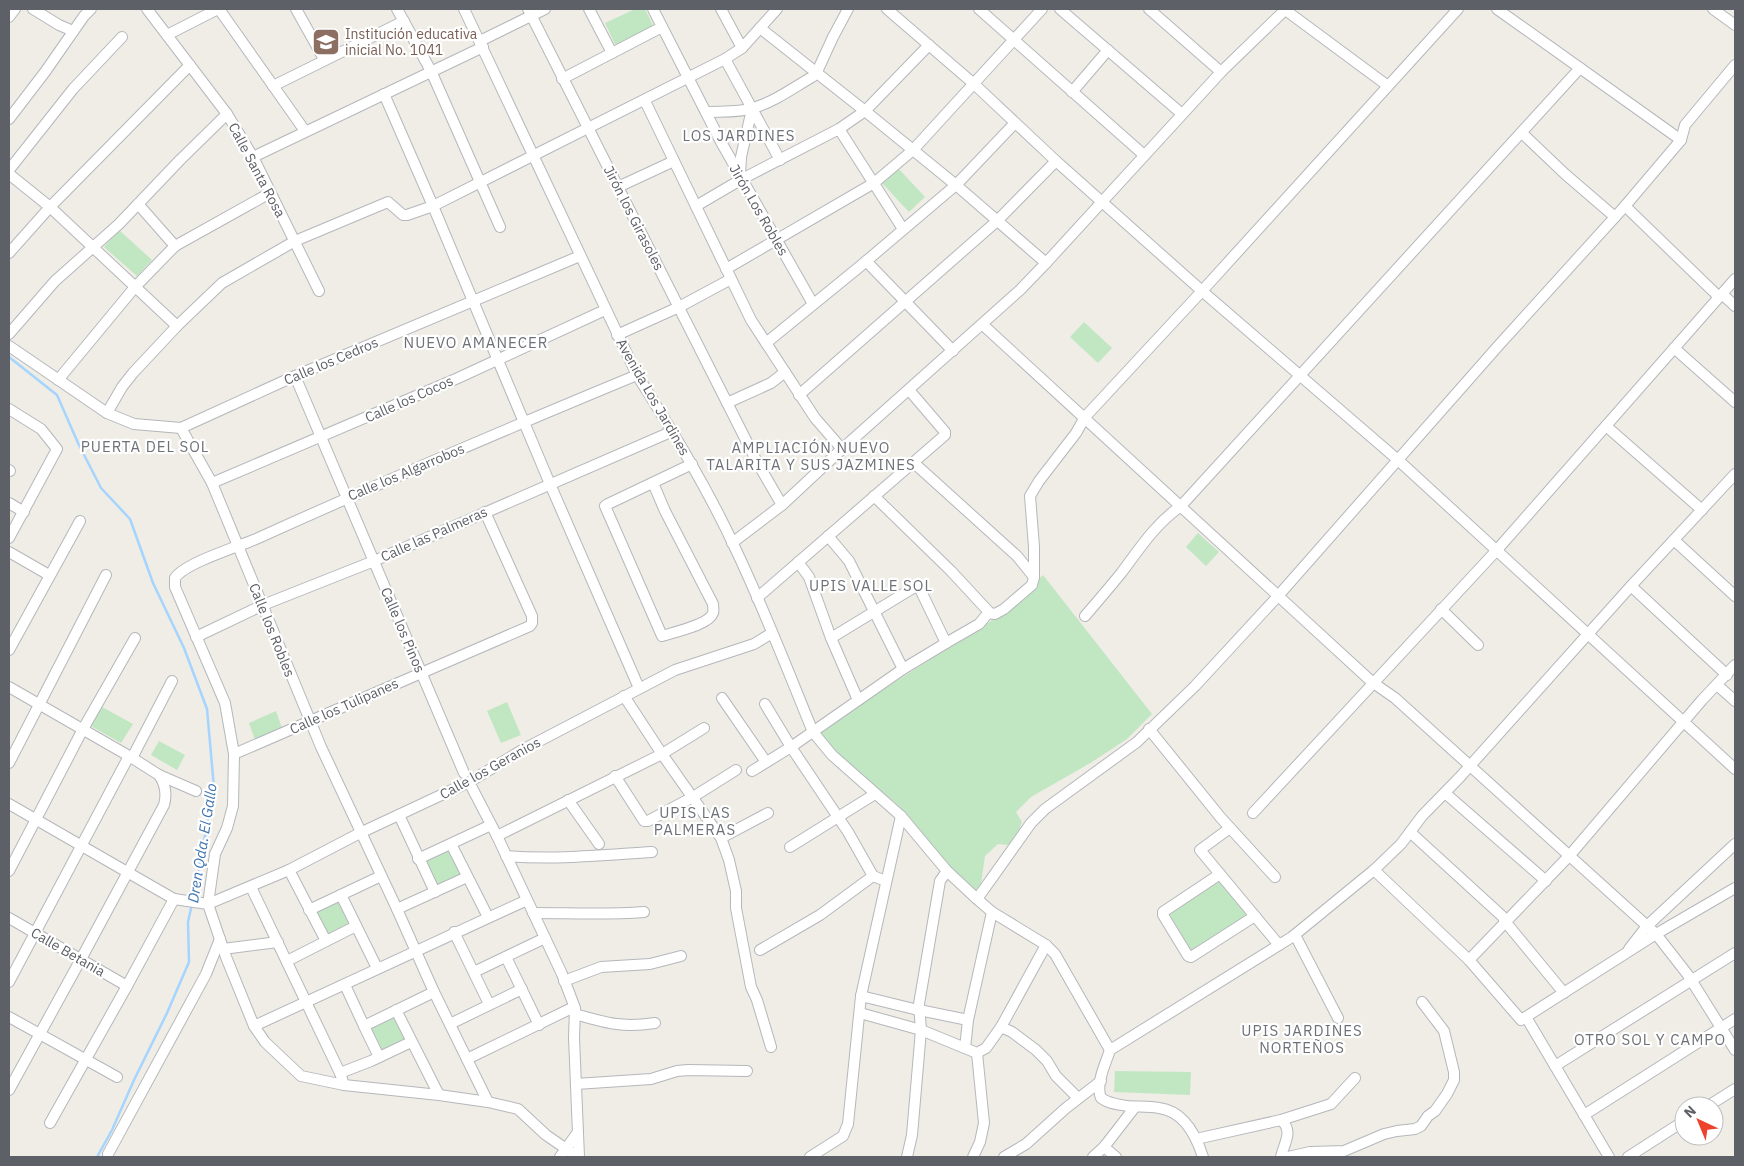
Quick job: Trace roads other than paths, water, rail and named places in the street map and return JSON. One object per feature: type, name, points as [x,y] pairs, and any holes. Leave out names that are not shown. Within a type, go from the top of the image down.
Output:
[{"type":"street","points":[[9,17],[15,9]]},
{"type":"street","points":[[33,9],[73,31]]},
{"type":"street","points":[[9,119],[91,9]]},
{"type":"street","name":"Calle Santa Rosa","points":[[147,9],[227,114],[254,157],[270,194],[295,241],[318,291]]},
{"type":"street","points":[[168,35],[219,9],[305,131]]},
{"type":"street","points":[[296,9],[324,59]]},
{"type":"street","points":[[397,9],[431,71],[500,227]]},
{"type":"street","name":"Avenida Los Jardines","points":[[464,9],[637,375],[692,464],[732,543],[813,732],[832,755],[901,816],[947,871],[977,900],[992,912],[1046,945],[1056,954],[1110,1050]]},
{"type":"street","points":[[254,157],[431,71],[481,44],[529,12],[545,9]]},
{"type":"street","points":[[589,9],[612,53]]},
{"type":"street","name":"Jirón Los Robles","points":[[652,9],[687,79],[812,304]]},
{"type":"street","points":[[721,9],[742,48]]},
{"type":"street","points":[[108,413],[133,373],[177,326],[222,283],[295,241],[388,202],[403,215],[433,206],[726,59],[742,48],[777,9]]},
{"type":"street","points":[[706,112],[737,111],[761,106],[816,74],[848,9]]},
{"type":"street","points":[[887,9],[974,84],[1056,161],[1202,291],[1398,460],[1683,722],[1734,765]]},
{"type":"street","points":[[979,9],[1144,155]]},
{"type":"street","points":[[726,269],[874,183],[913,150],[1042,9]]},
{"type":"street","points":[[1060,9],[1182,114]]},
{"type":"street","points":[[1149,9],[1221,72]]},
{"type":"street","points":[[732,543],[782,505],[842,449],[983,325],[1046,263],[1221,72],[1285,9],[1388,86]]},
{"type":"street","points":[[988,613],[995,614],[1004,609],[1032,585],[1034,578],[1034,547],[1030,496],[1039,481],[1076,433],[1085,417],[1458,9]]},
{"type":"street","points":[[1497,9],[1681,140]]},
{"type":"street","points":[[1713,9],[1734,20]]},
{"type":"street","name":"Jirón los Girasoles","points":[[529,12],[757,462],[782,505]]},
{"type":"street","points":[[273,86],[324,59],[404,21]]},
{"type":"street","points":[[562,79],[662,27]]},
{"type":"street","points":[[760,28],[956,185],[1046,263]]},
{"type":"street","points":[[9,170],[73,90],[122,37]]},
{"type":"street","points":[[696,206],[741,178],[839,129],[865,111],[929,45]]},
{"type":"street","points":[[1072,92],[1108,50]]},
{"type":"street","points":[[726,59],[780,160]]},
{"type":"street","points":[[10,249],[190,65]]},
{"type":"street","points":[[977,900],[1031,823],[1045,809],[1137,742],[1195,686],[1278,596],[1499,345],[1625,206],[1681,140],[1685,125],[1735,65]]},
{"type":"street","points":[[1085,616],[1149,535],[1169,514],[1181,506],[1580,68]]},
{"type":"street","points":[[384,94],[639,688]]},
{"type":"street","points":[[645,101],[751,320],[815,418],[842,449]]},
{"type":"street","points":[[741,178],[741,157],[752,109]]},
{"type":"street","points":[[9,334],[55,281],[92,249],[227,114]]},
{"type":"street","points":[[766,343],[866,262],[956,185],[1015,122]]},
{"type":"street","points":[[839,129],[903,230]]},
{"type":"street","points":[[1522,132],[1565,174],[1615,217]]},
{"type":"street","points":[[618,187],[674,161]]},
{"type":"street","points":[[799,395],[997,220],[1056,161]]},
{"type":"street","points":[[9,174],[50,207],[92,249],[177,326]]},
{"type":"street","points":[[58,380],[136,287],[175,246],[270,194]]},
{"type":"street","points":[[138,204],[175,246]]},
{"type":"street","points":[[1625,206],[1720,296],[1735,306]]},
{"type":"street","name":"Calle los Cedros","points":[[9,346],[108,413],[134,424],[181,428],[295,376],[580,256]]},
{"type":"street","points":[[866,262],[953,351]]},
{"type":"street","points":[[1253,813],[1372,682],[1496,551],[1735,279]]},
{"type":"street","points":[[617,334],[679,307],[732,280]]},
{"type":"street","name":"Calle los Cocos","points":[[212,483],[497,360],[605,310]]},
{"type":"street","points":[[983,325],[1372,682],[1395,698],[1656,934],[1691,981],[1735,1050]]},
{"type":"street","points":[[1674,348],[1735,402]]},
{"type":"street","points":[[727,403],[771,382],[785,372]]},
{"type":"street","name":"Calle los Algarrobos","points":[[196,637],[175,587],[175,578],[186,567],[637,375]]},
{"type":"street","name":"Calle los Pinos","points":[[295,376],[467,778],[497,836],[545,938],[564,981],[574,1011]]},
{"type":"street","points":[[756,598],[945,435],[945,432],[909,390]]},
{"type":"street","points":[[9,409],[41,429],[57,449],[9,538]]},
{"type":"street","points":[[1606,426],[1702,510]]},
{"type":"street","name":"Calle los Robles","points":[[181,428],[212,483],[263,604],[309,722],[434,992],[488,1102]]},
{"type":"street","name":"Calle las Palmeras","points":[[196,637],[263,604],[374,560],[673,431]]},
{"type":"street","points":[[914,463],[1017,556],[1034,578]]},
{"type":"street","points":[[652,483],[713,604],[713,613],[709,619],[696,626],[662,636],[605,506],[652,483],[692,464]]},
{"type":"street","points":[[1203,1157],[1190,1126],[1181,1117],[1169,1110],[1111,1104],[1105,1101],[1099,1093],[1100,1081],[1110,1050],[1295,935],[1374,870],[1400,844],[1422,816],[1470,766],[1631,586],[1735,474]]},
{"type":"street","points":[[874,496],[951,570],[988,613]]},
{"type":"street","points":[[9,503],[24,512]]},
{"type":"street","name":"Calle los Tulipanes","points":[[234,754],[525,629],[532,623],[533,619],[485,512]]},
{"type":"street","points":[[9,650],[80,521]]},
{"type":"street","points":[[828,536],[849,561],[903,669]]},
{"type":"street","points":[[1674,540],[1735,596]]},
{"type":"street","points":[[9,552],[49,575]]},
{"type":"street","points":[[798,562],[809,578],[831,638],[858,700]]},
{"type":"street","points":[[9,763],[106,575]]},
{"type":"street","points":[[831,638],[918,584],[946,643]]},
{"type":"street","points":[[1631,586],[1727,674]]},
{"type":"street","points":[[1441,609],[1478,645]]},
{"type":"street","points":[[752,770],[791,747],[903,669],[979,624],[988,613]]},
{"type":"street","name":"Calle los Geranios","points":[[208,904],[289,870],[399,815],[675,670],[754,644],[772,633]]},
{"type":"street","points":[[196,637],[225,703],[234,754],[234,806],[227,828],[215,854],[208,904],[254,1026],[265,1042],[301,1076],[344,1085],[439,1095],[488,1102],[518,1109],[563,1154],[578,1157],[574,1011]]},
{"type":"street","points":[[9,871],[83,729],[135,638]]},
{"type":"street","points":[[1469,960],[1570,855],[1683,722],[1735,665]]},
{"type":"street","points":[[9,982],[172,681]]},
{"type":"street","points":[[1717,685],[1735,701]]},
{"type":"street","points":[[9,687],[159,775],[196,791]]},
{"type":"street","points":[[624,696],[721,838],[729,860],[736,891],[736,908],[751,987],[771,1047]]},
{"type":"street","points":[[722,698],[766,762]]},
{"type":"street","points":[[765,704],[873,876],[886,881]]},
{"type":"street","points":[[497,836],[662,754],[704,728]]},
{"type":"street","points":[[1150,729],[1230,828],[1275,877]]},
{"type":"street","points":[[615,776],[644,820],[648,821],[693,797],[736,770]]},
{"type":"street","points":[[9,1090],[164,805],[164,782],[159,775]]},
{"type":"street","points":[[1445,793],[1546,881]]},
{"type":"street","points":[[790,847],[875,794]]},
{"type":"street","points":[[568,800],[599,844]]},
{"type":"street","points":[[9,804],[174,899],[208,904]]},
{"type":"street","points":[[721,838],[768,813]]},
{"type":"street","points":[[399,815],[435,892]]},
{"type":"street","points":[[810,1157],[844,1136],[848,1124],[862,996],[901,816]]},
{"type":"street","points":[[418,859],[491,825]]},
{"type":"street","points":[[1230,828],[1200,850],[1280,945]]},
{"type":"street","points":[[1410,832],[1502,916],[1564,993]]},
{"type":"street","points":[[451,844],[488,917]]},
{"type":"street","points":[[1627,953],[1647,926],[1735,844]]},
{"type":"street","points":[[506,856],[526,858],[573,857],[652,852]]},
{"type":"street","points":[[289,870],[326,941]]},
{"type":"street","points":[[1374,870],[1469,960],[1522,1020],[1656,934],[1735,888]]},
{"type":"street","points":[[907,1157],[912,1135],[921,1030],[919,1004],[940,881],[947,871]]},
{"type":"street","points":[[1220,874],[1163,912],[1188,956],[1191,957],[1255,916]]},
{"type":"street","points":[[310,910],[381,876]]},
{"type":"street","points":[[760,950],[793,932],[830,908],[873,876]]},
{"type":"street","points":[[397,909],[467,877]]},
{"type":"street","points":[[252,886],[344,1085]]},
{"type":"street","points":[[341,895],[377,968]]},
{"type":"street","points":[[50,1123],[174,899]]},
{"type":"street","points":[[254,1026],[345,985],[454,932],[527,900]]},
{"type":"street","points":[[533,913],[608,914],[644,912]]},
{"type":"street","points":[[965,1048],[968,1020],[992,912]]},
{"type":"street","name":"Calle Betania","points":[[9,918],[127,986]]},
{"type":"street","points":[[287,961],[356,926]]},
{"type":"street","points":[[454,932],[489,1004]]},
{"type":"street","points":[[1295,935],[1338,1018]]},
{"type":"street","points":[[474,972],[545,938]]},
{"type":"street","points":[[222,944],[278,942]]},
{"type":"street","points":[[108,1154],[222,944]]},
{"type":"street","points":[[977,1053],[986,1048],[1000,1028],[1046,945]]},
{"type":"street","points":[[1555,1066],[1735,953]]},
{"type":"street","points":[[564,981],[601,967],[650,964],[681,956]]},
{"type":"street","points":[[506,957],[539,1025]]},
{"type":"street","points":[[345,985],[379,1057]]},
{"type":"street","points":[[450,1024],[522,989]]},
{"type":"street","points":[[364,1026],[434,992]]},
{"type":"street","points":[[862,996],[968,1020]]},
{"type":"street","points":[[1288,1157],[1305,1153],[1344,1151],[1384,1134],[1415,1129],[1421,1126],[1428,1116],[1435,1111],[1454,1080],[1454,1072],[1444,1031],[1422,1002]]},
{"type":"street","points":[[396,1010],[439,1095]]},
{"type":"street","points":[[467,1059],[539,1025],[574,1011],[622,1026],[655,1023]]},
{"type":"street","points":[[860,1013],[921,1030],[977,1053]]},
{"type":"street","points":[[9,1016],[117,1078]]},
{"type":"street","points":[[1526,1017],[1609,1157]]},
{"type":"street","points":[[1584,1115],[1735,1019]]},
{"type":"street","points":[[1000,1028],[1012,1032],[1036,1050],[1047,1061],[1056,1076],[1078,1098]]},
{"type":"street","points":[[340,1073],[411,1042]]},
{"type":"street","points":[[974,1157],[980,1142],[984,1123],[977,1053]]},
{"type":"street","points":[[576,1084],[651,1079],[677,1071],[688,1070],[747,1071]]},
{"type":"street","points":[[1196,1139],[1281,1120],[1332,1104],[1355,1078]]},
{"type":"street","points":[[1004,1157],[1026,1144],[1100,1081]]},
{"type":"street","points":[[1723,1096],[1735,1088]]},
{"type":"street","points":[[1093,1157],[1104,1147],[1135,1107]]},
{"type":"street","points":[[1281,1120],[1288,1129],[1281,1157]]},
{"type":"street","points":[[1628,1157],[1674,1127]]},
{"type":"street","points":[[563,1154],[578,1132]]},
{"type":"street","points":[[1104,1147],[1116,1157]]},
{"type":"waterway","name":"Dren Qda. El Gallo","points":[[9,357],[57,395],[78,443],[101,488],[130,519],[153,583],[184,648],[207,709],[214,788],[193,899]]},
{"type":"waterway","name":"Dren Qda. El Gallo","points":[[97,1157],[112,1130],[189,962],[188,922],[192,904]]},
{"type":"place","name":"Institución educativa inicial No. 1041","points":[[326,42]]},
{"type":"district","name":"LOS JARDINES","points":[[739,135]]},
{"type":"district","name":"NUEVO AMANECER","points":[[476,342]]},
{"type":"district","name":"PUERTA DEL SOL","points":[[145,446]]},
{"type":"district","name":"AMPLIACIÓN NUEVO TALARITA Y SUS JAZMINES","points":[[811,456]]},
{"type":"district","name":"UPIS VALLE SOL","points":[[871,585]]},
{"type":"district","name":"UPIS LAS PALMERAS","points":[[695,820]]},
{"type":"district","name":"UPIS JARDINES NORTEÑOS","points":[[1302,1038]]},
{"type":"district","name":"OTRO SOL Y CAMPO","points":[[1650,1039]]}]
